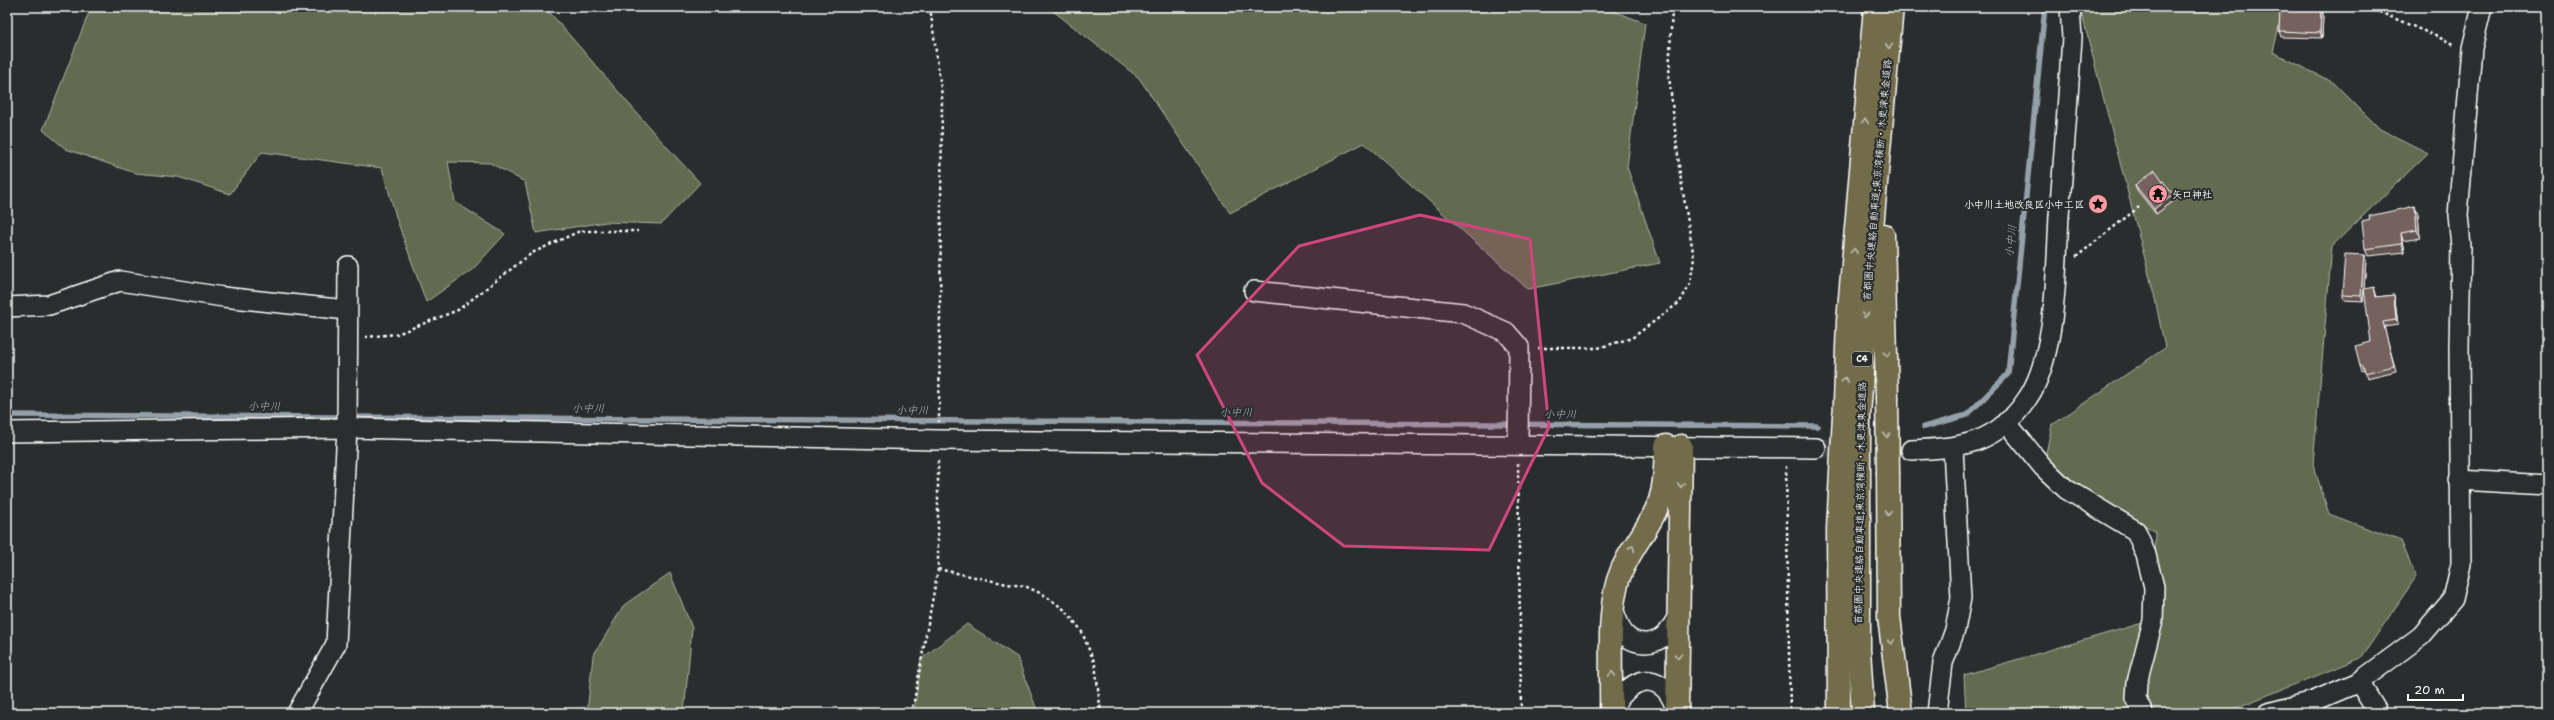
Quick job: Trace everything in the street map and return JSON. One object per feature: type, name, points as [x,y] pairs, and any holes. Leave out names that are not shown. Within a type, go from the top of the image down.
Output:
[{"type":"highway","name":"首都圏中央連絡自動車道;東京湾横断・木更津東金道路","points":[[1853,713],[1844,415],[1849,313],[1875,7]]},
{"type":"highway","name":"首都圏中央連絡自動車道;東京湾横断・木更津東金道路","points":[[1863,713],[1859,649],[1859,416],[1872,228],[1892,7]]},
{"type":"highway","points":[[1880,148],[1887,397],[1889,617],[1901,713]]},
{"type":"highway","points":[[1839,713],[1838,529],[1844,415]]},
{"type":"highway","points":[[1611,713],[1613,609],[1618,581],[1625,560],[1660,501],[1673,446]]},
{"type":"highway","points":[[1673,446],[1679,614],[1677,711]]},
{"type":"street","points":[[1911,450],[1953,448],[1992,434],[2028,399],[2042,368],[2049,334],[2055,270],[2072,38],[2070,7]]},
{"type":"street","points":[[2268,713],[2314,700],[2359,682],[2421,636],[2453,599],[2461,564],[2459,480],[2461,246],[2458,215],[2472,48],[2482,7]]},
{"type":"street","points":[[297,713],[336,644],[347,419],[348,266]]},
{"type":"street","points":[[7,307],[49,305],[120,281],[223,297],[348,310]]},
{"type":"street","points":[[1254,291],[1464,313],[1506,332],[1519,347],[1518,440]]},
{"type":"street","points":[[7,432],[347,419],[938,440],[1518,440],[1673,446],[1816,448]]},
{"type":"street","points":[[2006,422],[2043,466],[2066,489],[2136,531],[2146,555],[2154,587],[2153,620],[2137,682],[2136,698],[2143,713]]},
{"type":"street","points":[[1937,713],[1942,663],[1955,630],[1960,598],[1953,448]]},
{"type":"street","points":[[2459,480],[2547,485]]},
{"type":"street","points":[[1613,609],[1623,633],[1632,641],[1642,643],[1653,642],[1664,637],[1679,614]]},
{"type":"street","points":[[1611,713],[1617,700],[1626,689],[1635,684],[1647,682],[1657,684],[1666,691],[1677,711]]},
{"type":"street","points":[[2359,682],[2378,713]]},
{"type":"path","points":[[910,713],[914,701],[938,569],[942,96],[930,7]]},
{"type":"path","points":[[1519,347],[1598,348],[1632,338],[1680,302],[1690,284],[1694,258],[1680,174],[1669,76],[1672,7]]},
{"type":"path","points":[[2368,7],[2460,46],[2472,48]]},
{"type":"path","points":[[2055,270],[2067,265],[2139,207]]},
{"type":"path","points":[[347,339],[397,334],[458,310],[532,253],[580,231],[638,231]]},
{"type":"path","points":[[1518,440],[1521,713]]},
{"type":"path","points":[[1786,448],[1790,713]]},
{"type":"path","points":[[938,569],[1007,584],[1025,586],[1044,595],[1065,610],[1081,630],[1094,664],[1101,713]]},
{"type":"highlighted area","points":[[1420,215],[1530,239],[1549,427],[1489,550],[1344,546],[1262,483],[1197,355],[1299,246]]},
{"type":"green space","points":[[91,7],[545,7],[655,134],[700,183],[661,224],[606,222],[536,233],[525,182],[490,163],[448,162],[455,202],[505,234],[473,269],[426,302],[397,220],[382,168],[262,152],[230,194],[178,177],[135,173],[66,149],[43,130]]},
{"type":"green space","points":[[1048,7],[1603,7],[1645,23],[1627,167],[1660,263],[1528,289],[1364,143],[1230,213],[1139,78]]},
{"type":"green space","points":[[2080,7],[2286,7],[2282,13],[2273,52],[2334,83],[2380,129],[2428,153],[2332,246],[2313,464],[2329,514],[2401,541],[2416,577],[2361,658],[2223,713],[1966,713],[1964,675],[2153,620],[2156,532],[2043,467],[2052,425],[2165,348],[2154,294]]},
{"type":"green space","points":[[670,573],[692,628],[684,713],[587,713],[593,656],[624,605]]},
{"type":"green space","points":[[967,624],[1017,657],[1038,713],[914,713],[921,659]]},
{"type":"building","points":[[2280,8],[2321,9],[2320,33],[2279,31]]},
{"type":"building","points":[[2155,170],[2173,195],[2154,209],[2135,185]]},
{"type":"building","points":[[2415,206],[2417,230],[2401,233],[2402,244],[2365,249],[2362,221],[2370,219],[2369,216]]},
{"type":"building","points":[[2345,254],[2364,255],[2361,296],[2342,295]]},
{"type":"building","points":[[2374,287],[2376,297],[2394,295],[2396,320],[2383,322],[2394,366],[2365,373],[2363,365],[2360,365],[2355,346],[2371,342],[2364,289]]},
{"type":"waterway","name":"小中川","points":[[1924,427],[1967,415],[2008,374],[2045,7]]},
{"type":"waterway","name":"小中川","points":[[7,415],[1817,426]]},
{"type":"tunnel","points":[[1816,448],[1911,450]]},
{"type":"place","name":"矢口神社","points":[[2158,194]]},
{"type":"place","name":"小中川土地改良区小中工区","points":[[2098,204]]}]
